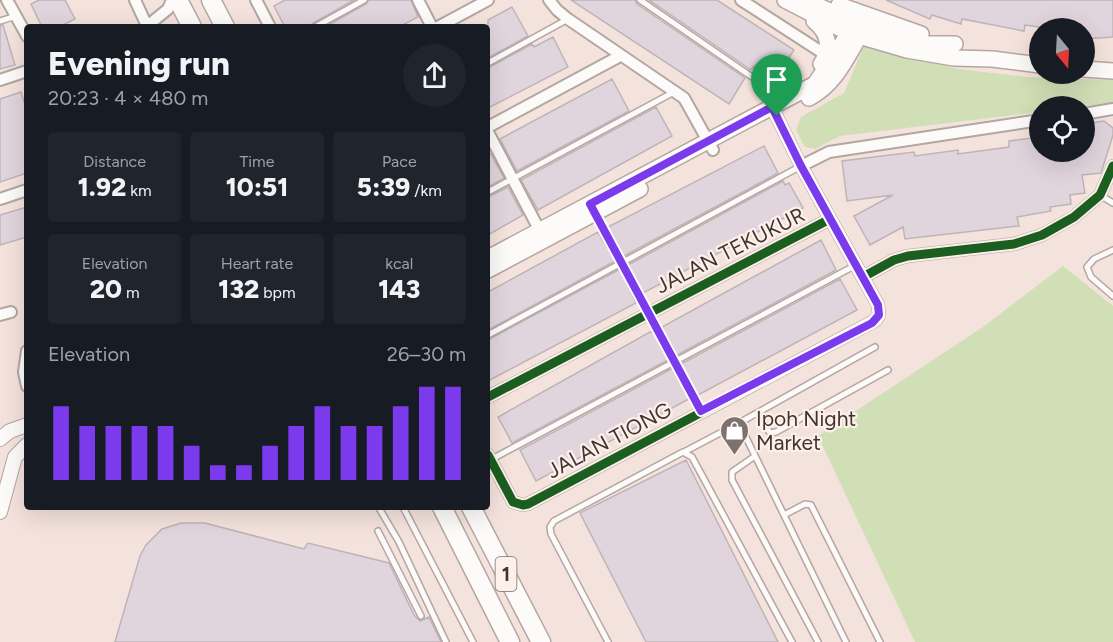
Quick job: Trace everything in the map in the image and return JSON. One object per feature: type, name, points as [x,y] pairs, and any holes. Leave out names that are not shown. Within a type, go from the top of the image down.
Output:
[{"type":"main road","points":[[178,0],[190,24]]},
{"type":"main road","points":[[212,0],[224,24]]},
{"type":"main road","points":[[786,0],[805,6],[855,33],[954,58],[992,59],[1029,64]]},
{"type":"main road","points":[[827,0],[992,59]]},
{"type":"main road","points":[[781,105],[809,81],[826,55],[828,44],[825,31],[805,6]]},
{"type":"main road","points":[[490,269],[542,235],[710,146],[781,105],[818,81],[855,33],[866,27],[927,44],[955,44]]},
{"type":"main road","points":[[781,105],[819,93],[833,80],[855,33]]},
{"type":"main road","points":[[1095,70],[1113,71]]},
{"type":"main road","points":[[490,257],[542,235]]},
{"type":"main road","name":"1","points":[[444,510],[510,642]]},
{"type":"main road","name":"1","points":[[473,510],[541,642]]},
{"type":"street","points":[[7,0],[24,31]]},
{"type":"street","points":[[135,0],[147,24]]},
{"type":"street","points":[[151,24],[168,9],[172,0]]},
{"type":"street","points":[[256,0],[268,24]]},
{"type":"street","points":[[418,0],[430,24]]},
{"type":"street","points":[[444,24],[488,0]]},
{"type":"street","points":[[549,0],[568,19],[686,100],[710,146]]},
{"type":"street","points":[[741,0],[826,55]]},
{"type":"street","points":[[490,126],[620,56]]},
{"type":"street","points":[[0,80],[24,72]]},
{"type":"street","name":"JALAN TIONG","points":[[490,460],[513,502],[528,504],[876,320],[879,315],[878,305],[801,166],[781,105]]},
{"type":"street","points":[[1095,112],[1113,109]]},
{"type":"street","points":[[801,166],[829,152],[1029,122]]},
{"type":"street","points":[[490,136],[542,235]]},
{"type":"street","points":[[862,277],[894,260],[908,256],[1014,244],[1042,236],[1074,217],[1100,195],[1113,166]]},
{"type":"street","points":[[0,199],[24,191]]},
{"type":"street","name":"JALAN TEKUKUR","points":[[490,396],[830,219]]},
{"type":"street","points":[[0,440],[10,430],[24,426]]},
{"type":"street","points":[[0,512],[15,457],[24,448]]},
{"type":"lane","points":[[320,24],[364,0]]},
{"type":"lane","points":[[640,0],[781,105]]},
{"type":"lane","points":[[0,21],[16,16]]},
{"type":"lane","points":[[490,62],[568,19]]},
{"type":"lane","points":[[490,191],[674,92]]},
{"type":"lane","points":[[490,334],[801,166]]},
{"type":"lane","points":[[1100,195],[1113,203]]},
{"type":"lane","points":[[592,208],[701,411]]},
{"type":"lane","points":[[1113,250],[1094,259],[1087,267],[1091,277],[1113,296]]},
{"type":"lane","points":[[490,457],[856,265]]},
{"type":"lane","points":[[608,642],[550,534],[550,527],[554,521],[758,413],[875,347]]},
{"type":"lane","points":[[758,413],[766,429],[770,433],[776,432],[888,370]]},
{"type":"lane","points":[[739,423],[846,642]]},
{"type":"lane","points":[[683,452],[692,457],[792,642]]},
{"type":"lane","points":[[755,456],[732,472],[730,476],[818,642]]},
{"type":"lane","points":[[784,515],[805,504],[811,505],[880,642]]},
{"type":"lane","points":[[380,510],[399,542],[446,642]]},
{"type":"lane","points":[[405,510],[473,642]]},
{"type":"lane","points":[[378,531],[421,616]]},
{"type":"green space","points":[[864,46],[959,69],[1029,77],[1029,84],[1095,84],[1095,79],[1113,80],[1113,103],[1095,105],[1095,96],[1029,96],[1029,113],[840,136],[815,149],[805,147],[796,130],[801,117],[844,93]]},
{"type":"green space","points":[[1063,266],[1113,306],[1113,642],[915,642],[818,436],[983,327]]},
{"type":"building","points":[[39,0],[65,0],[75,19],[65,24],[41,24],[31,4]]},
{"type":"building","points":[[285,0],[354,0],[312,24],[283,24],[274,6]]},
{"type":"building","points":[[369,0],[411,0],[418,17],[405,24],[330,24],[366,4]]},
{"type":"building","points":[[571,0],[635,0],[637,4],[745,78],[729,104]]},
{"type":"building","points":[[649,0],[717,0],[794,50],[775,79],[754,66],[751,70]]},
{"type":"building","points":[[886,0],[1113,0],[1113,37],[1095,38],[1095,18],[1029,18],[1029,26],[1025,25],[1024,31],[962,19],[961,24],[932,15],[930,19]]},
{"type":"building","points":[[512,7],[528,36],[490,57],[488,20]]},
{"type":"building","points":[[3,25],[15,65],[0,69],[0,26]]},
{"type":"building","points":[[553,37],[568,67],[490,107],[490,67],[532,44],[534,47]]},
{"type":"building","points":[[612,79],[629,111],[517,171],[500,139]]},
{"type":"building","points":[[21,92],[24,102],[24,174],[0,182],[0,99]]},
{"type":"building","points":[[656,107],[672,136],[538,210],[521,180]]},
{"type":"building","points":[[1104,121],[1113,128],[1113,135],[1101,173],[1082,175],[1085,193],[1070,195],[1071,204],[1050,207],[1051,211],[1017,217],[1019,226],[905,239],[903,227],[870,245],[854,216],[893,195],[847,201],[842,161],[914,152],[915,156],[958,150],[958,154],[1009,147],[1009,141],[1029,138],[1029,162],[1095,162],[1095,122]]},
{"type":"building","points":[[764,146],[778,173],[624,256],[608,227]]},
{"type":"building","points":[[490,153],[504,178],[490,186]]},
{"type":"building","points":[[783,181],[785,185],[789,183],[803,208],[643,293],[628,265]]},
{"type":"building","points":[[508,187],[523,215],[490,234],[490,196]]},
{"type":"building","points":[[24,208],[24,238],[0,245],[0,215]]},
{"type":"building","points":[[598,232],[615,261],[490,329],[490,291]]},
{"type":"building","points":[[821,240],[836,270],[677,355],[662,327]]},
{"type":"building","points":[[620,269],[636,303],[490,380],[490,339]]},
{"type":"building","points":[[840,279],[857,310],[698,395],[681,364]]},
{"type":"building","points":[[653,332],[668,360],[512,443],[498,417]]},
{"type":"building","points":[[673,368],[689,399],[536,481],[520,450]]},
{"type":"building","points":[[686,460],[778,642],[646,642],[580,513]]},
{"type":"building","points":[[181,523],[205,523],[304,549],[308,543],[389,563],[414,615],[420,621],[429,617],[441,642],[115,642],[140,556],[146,545],[162,529]]},
{"type":"cycle path","points":[[490,459],[513,502],[528,504],[876,320],[879,315],[878,305],[801,166],[772,107]]},
{"type":"cycle path","points":[[863,277],[894,260],[908,256],[1014,244],[1042,235],[1074,217],[1100,195],[1113,166]]},
{"type":"cycle path","points":[[490,396],[830,219]]},
{"type":"place","name":"Ipoh Night Market","points":[[735,456]]},
{"type":"route","points":[[772,107],[777,116],[801,166],[878,305],[879,315],[872,323],[701,411],[590,204],[772,107]]}]
